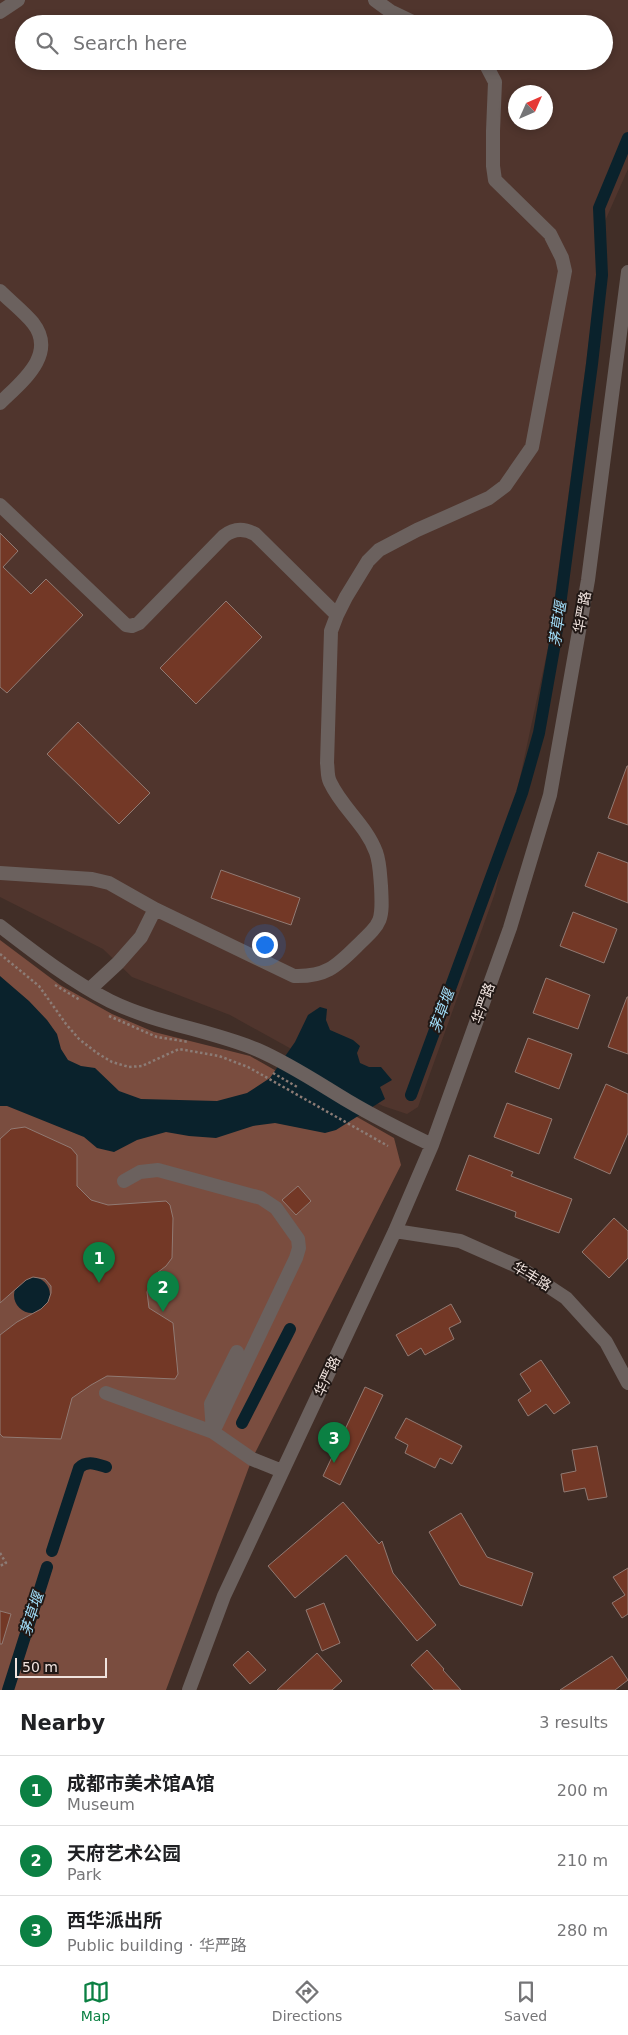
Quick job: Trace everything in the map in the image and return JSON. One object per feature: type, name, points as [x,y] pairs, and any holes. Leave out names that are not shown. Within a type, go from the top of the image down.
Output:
[{"type":"street","points":[[0,12],[18,0]]},
{"type":"street","points":[[375,0],[398,15]]},
{"type":"street","points":[[0,874],[92,879],[108,884],[155,910],[294,976],[309,976],[326,972],[339,964],[379,924],[382,910],[380,870],[377,853],[368,836],[329,780],[327,763],[331,631],[337,615],[368,561],[379,550],[417,530],[489,498],[505,486],[532,447],[565,271],[562,258],[550,234],[495,180],[493,148],[495,82],[489,70]]},
{"type":"street","name":"华严路","points":[[189,1690],[224,1596],[395,1231],[432,1145],[510,928],[550,795],[588,580],[628,272]]},
{"type":"street","points":[[0,291],[33,324],[40,340],[40,354],[37,364],[0,403]]},
{"type":"street","points":[[0,505],[126,625],[132,626],[139,623],[224,536],[230,531],[239,530],[247,530],[255,534],[337,615]]},
{"type":"street","points":[[90,989],[118,964],[141,937],[155,910]]},
{"type":"street","points":[[0,926],[50,964],[111,1001],[163,1020],[259,1050],[382,1120],[432,1145]]},
{"type":"street","points":[[124,1181],[140,1172],[158,1170],[261,1198],[276,1208],[298,1239],[299,1248],[296,1258],[213,1432]]},
{"type":"street","name":"华丰路","points":[[395,1231],[460,1240],[519,1267],[566,1298],[606,1342],[628,1383]]},
{"type":"street","points":[[213,1432],[211,1404],[237,1352]]},
{"type":"street","points":[[106,1393],[213,1432],[252,1459],[282,1472]]},
{"type":"path","points":[[0,954],[39,986],[79,1039],[112,1062],[129,1067],[142,1066],[179,1049],[218,1056],[248,1067],[388,1146]]},
{"type":"path","points":[[269,1071],[303,1090]]},
{"type":"path","points":[[0,1553],[6,1563],[0,1566]]},
{"type":"shaded area","points":[[0,0],[628,0],[628,169],[605,221],[548,648],[495,893],[418,1107],[407,1114],[383,1106],[348,1088],[295,1051],[230,1015],[132,977],[103,949],[0,897]]},
{"type":"shaded area","points":[[0,940],[60,985],[112,1014],[154,1032],[250,1056],[394,1138],[401,1165],[252,1459],[166,1690],[0,1690]]},
{"type":"water","points":[[0,976],[29,1001],[47,1020],[57,1034],[61,1049],[68,1060],[81,1066],[95,1068],[119,1091],[141,1099],[217,1101],[247,1093],[270,1078],[295,1042],[308,1015],[320,1007],[327,1009],[326,1020],[330,1030],[353,1040],[360,1046],[357,1053],[360,1063],[369,1067],[381,1067],[392,1080],[380,1087],[385,1099],[336,1130],[325,1133],[275,1123],[253,1126],[216,1138],[166,1132],[137,1140],[114,1152],[97,1148],[84,1137],[7,1106],[0,1106]]},
{"type":"water","points":[[32,1277],[39,1278],[45,1282],[49,1288],[49,1302],[45,1308],[39,1312],[32,1313],[25,1312],[19,1308],[15,1302],[14,1295],[15,1288],[19,1282],[25,1278]]},
{"type":"building","points":[[0,533],[18,551],[3,567],[31,594],[46,579],[83,615],[7,693],[0,687]]},
{"type":"building","points":[[226,601],[262,637],[196,704],[160,668]]},
{"type":"building","points":[[78,722],[150,793],[119,824],[47,754]]},
{"type":"building","points":[[628,766],[628,825],[608,818]]},
{"type":"building","points":[[598,852],[628,863],[628,903],[585,886]]},
{"type":"building","points":[[221,870],[300,898],[291,925],[211,898]]},
{"type":"building","points":[[573,912],[617,929],[604,963],[560,946]]},
{"type":"building","points":[[546,978],[590,995],[578,1029],[533,1013]]},
{"type":"building","points":[[628,997],[628,1054],[608,1047]]},
{"type":"building","points":[[528,1038],[572,1054],[559,1089],[515,1072]]},
{"type":"building","points":[[606,1084],[628,1094],[628,1133],[610,1174],[574,1158]]},
{"type":"building","points":[[507,1103],[552,1119],[539,1154],[494,1137]]},
{"type":"building","points":[[25,1127],[71,1148],[77,1155],[77,1186],[91,1200],[108,1205],[166,1201],[170,1205],[173,1218],[172,1258],[166,1266],[153,1276],[147,1292],[149,1308],[173,1323],[178,1374],[175,1379],[107,1376],[72,1398],[61,1439],[3,1437],[0,1434],[0,1335],[17,1322],[41,1309],[48,1302],[51,1293],[51,1286],[45,1279],[33,1277],[26,1280],[0,1303],[0,1139],[11,1129]]},
{"type":"building","points":[[469,1155],[513,1172],[511,1176],[572,1199],[559,1233],[515,1217],[516,1212],[456,1190]]},
{"type":"building","points":[[298,1186],[311,1201],[296,1215],[282,1200]]},
{"type":"building","points":[[614,1218],[628,1231],[628,1258],[609,1278],[582,1252]]},
{"type":"building","points":[[451,1304],[461,1322],[449,1328],[454,1339],[425,1355],[421,1348],[408,1356],[396,1335]]},
{"type":"building","points":[[541,1360],[570,1403],[554,1414],[546,1404],[528,1416],[518,1400],[531,1391],[520,1374]]},
{"type":"building","points":[[365,1387],[383,1395],[340,1485],[323,1476]]},
{"type":"building","points":[[406,1418],[462,1446],[452,1464],[440,1458],[435,1468],[405,1453],[408,1445],[395,1438]]},
{"type":"building","points":[[597,1446],[607,1497],[588,1500],[585,1488],[564,1492],[561,1474],[576,1471],[572,1450]]},
{"type":"building","points":[[343,1502],[379,1544],[382,1541],[393,1573],[436,1625],[417,1641],[346,1555],[295,1598],[268,1566]]},
{"type":"building","points":[[461,1513],[487,1557],[533,1573],[522,1606],[460,1585],[429,1532]]},
{"type":"building","points":[[628,1568],[628,1614],[622,1618],[612,1603],[625,1595],[613,1577]]},
{"type":"building","points":[[324,1603],[340,1643],[322,1651],[306,1610]]},
{"type":"building","points":[[0,1611],[11,1614],[2,1644],[0,1644]]},
{"type":"building","points":[[427,1650],[461,1690],[434,1690],[411,1665]]},
{"type":"building","points":[[248,1651],[266,1670],[250,1684],[233,1665]]},
{"type":"building","points":[[317,1653],[342,1681],[332,1690],[277,1690]]},
{"type":"building","points":[[612,1656],[628,1680],[615,1690],[560,1690]]},
{"type":"waterway","name":"茅草堰","points":[[411,1095],[522,793],[539,733],[555,643],[592,364],[602,275],[599,208],[628,138]]},
{"type":"waterway","name":"茅草堰","points":[[242,1423],[290,1329]]},
{"type":"waterway","name":"茅草堰","points":[[52,1551],[79,1468],[88,1463],[106,1467]]},
{"type":"waterway","name":"茅草堰","points":[[8,1690],[47,1567]]},
{"type":"place","name":"成都市美术馆A馆","points":[[99,1283]]},
{"type":"place","name":"天府艺术公园","points":[[163,1312]]},
{"type":"place","name":"西华派出所","points":[[334,1463]]}]
